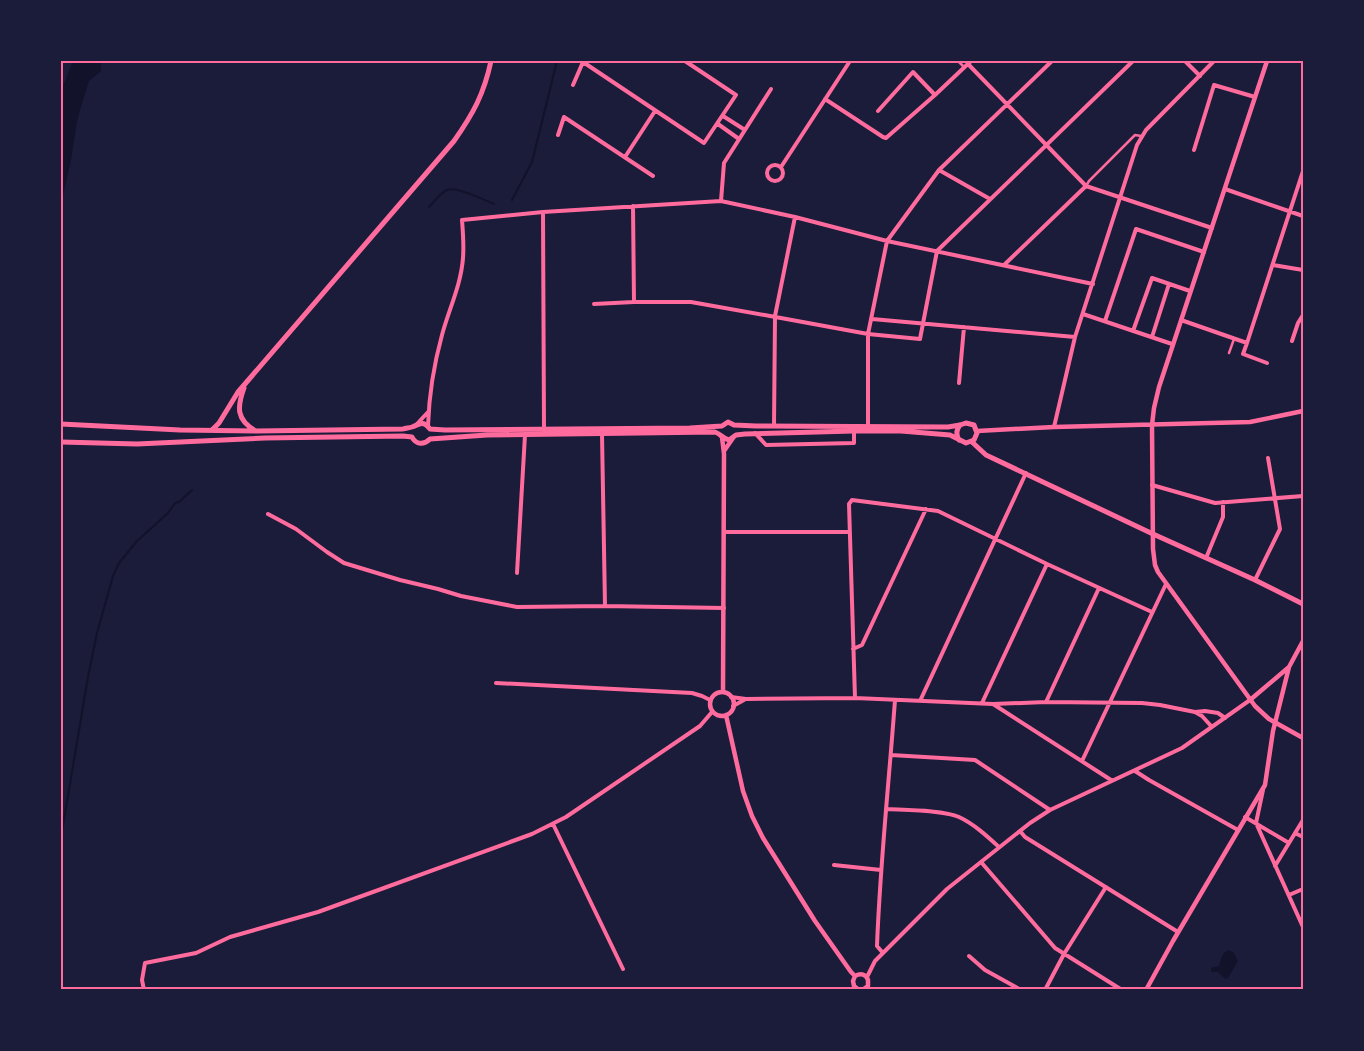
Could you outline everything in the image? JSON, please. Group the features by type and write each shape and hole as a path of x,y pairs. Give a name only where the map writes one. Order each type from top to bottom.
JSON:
{"main road":[{"path":"211,430 219,423 238,392 454,141 472,114 487,79 490,61"},
{"path":"245,385 240,401 240,416 246,425 256,431"},
{"path":"61,424 180,430 265,431 403,429 416,425 423,423 429,427 544,428 690,428 722,426 728,422 734,425 774,426 948,427 966,423 971,424 977,431 976,437 972,442 966,443 950,436 924,432 854,431 755,433 727,440 715,432 487,435 430,439 422,443 416,442 412,437 411,433 416,425"},
{"path":"734,425 737,429 734,437"},
{"path":"960,425 957,434 960,440"},
{"path":"721,435 720,430 722,426"},
{"path":"429,427 431,432 430,439"},
{"path":"61,442 137,444 265,438 412,437"},
{"path":"972,442 986,455 1303,604"}],"street":[{"path":"573,85 583,62 704,143 736,95 685,61"},
{"path":"781,167 850,61"},
{"path":"958,61 964,68"},
{"path":"868,426 868,334 887,241 940,170 1052,61"},
{"path":"594,304 691,302 868,334 920,338 937,251 1133,61"},
{"path":"1185,61 1200,76"},
{"path":"1054,427 1075,337 1137,145 1146,130 1214,61"},
{"path":"1267,61 1172,344 1154,408 1152,425 1154,565 1250,700 1269,718 1303,738"},
{"path":"824,99 886,138 935,96 969,62 1007,105 1086,186 1212,228"},
{"path":"878,111 913,72 935,96"},
{"path":"1194,150 1214,85 1255,97"},
{"path":"721,201 724,163 771,89"},
{"path":"625,157 656,111"},
{"path":"722,116 744,130"},
{"path":"558,135 564,117 653,176"},
{"path":"718,124 739,139"},
{"path":"1004,266 1135,135 1141,136"},
{"path":"774,165 781,167 784,172 782,179 774,182 770,180 767,175 769,168 774,165"},
{"path":"940,170 990,199"},
{"path":"1267,362 1243,354 1303,171"},
{"path":"1225,189 1303,216"},
{"path":"429,427 429,411 442,335 461,275 464,252 462,220 543,212 721,201 795,217 887,241 1092,284"},
{"path":"633,206 634,302"},
{"path":"543,212 544,428"},
{"path":"774,426 775,316 795,217"},
{"path":"1105,322 1136,229 1204,252"},
{"path":"1273,265 1303,270"},
{"path":"1134,331 1152,278 1190,291"},
{"path":"1152,337 1169,284"},
{"path":"1083,314 1172,344"},
{"path":"1292,341 1298,323 1303,316"},
{"path":"872,319 1075,337"},
{"path":"1181,320 1246,343"},
{"path":"959,383 964,327"},
{"path":"1229,353 1234,339"},
{"path":"416,425 429,411"},
{"path":"977,431 1054,427 1220,424 1250,422 1303,411"},
{"path":"1220,417 1220,424"},
{"path":"755,433 766,445 854,443 854,431"},
{"path":"602,434 605,606"},
{"path":"517,573 525,435"},
{"path":"721,435 724,451 723,692"},
{"path":"724,451 734,437"},
{"path":"1255,580 1280,529 1268,458"},
{"path":"920,701 1026,473"},
{"path":"1152,485 1215,503 1303,496"},
{"path":"855,698 849,504 854,500 938,511 1152,612"},
{"path":"1206,558 1223,517 1223,502"},
{"path":"853,649 862,645 926,509"},
{"path":"268,514 296,529 344,563 461,596 517,607 724,608"},
{"path":"724,532 850,532"},
{"path":"982,703 1047,564"},
{"path":"1082,761 1166,584"},
{"path":"1046,702 1099,588"},
{"path":"1303,641 1289,667 1275,722 1256,823 1303,927"},
{"path":"855,976 853,983 861,989 868,982 867,977 875,962 947,889 1020,831 1050,810 1182,748 1250,700 1289,667"},
{"path":"1277,678 1284,678 1286,683"},
{"path":"496,683 692,693 710,700"},
{"path":"723,692 731,697 733,706 731,712 718,716 712,712 710,700 715,694 723,692"},
{"path":"731,697 746,699 855,698 993,704 1109,702 1160,705 1195,712 1205,711 1218,713 1225,718"},
{"path":"733,706 746,699"},
{"path":"883,953 877,946 881,870 895,700"},
{"path":"993,704 1111,780"},
{"path":"144,990 142,980 145,962 196,952 230,937 318,912 532,834 553,824 700,726 712,712"},
{"path":"1195,712 1202,716 1212,727"},
{"path":"726,715 742,791 756,824 815,922 855,976"},
{"path":"891,755 975,760 1050,810"},
{"path":"1135,771 1238,830"},
{"path":"1146,990 1264,785"},
{"path":"886,809 957,816 982,832 999,847"},
{"path":"1245,817 1289,843"},
{"path":"1276,866 1303,820"},
{"path":"553,824 623,969"},
{"path":"1020,831 1025,836 1178,932"},
{"path":"1263,838 1269,832"},
{"path":"1295,833 1303,837"},
{"path":"980,862 1055,948 1122,990"},
{"path":"834,865 881,870"},
{"path":"1045,990 1064,954 1106,887"},
{"path":"1289,895 1303,889"},
{"path":"969,956 985,970 1021,990"},
{"path":"855,976 862,974 867,977"}],"shaded area":[{"path":"73,61 101,61 101,71 89,81 83,100 77,121 61,204 61,91"},
{"path":"1229,950 1234,953 1238,961 1228,978 1225,979 1218,972 1212,972 1211,968 1219,966 1223,954"}],"waterway":[{"path":"512,200 532,162 557,61"},
{"path":"429,207 442,193 451,189 494,204"},
{"path":"61,837 88,677 97,633 113,576 119,563 137,541 168,513 175,503 179,502 192,490"}]}
